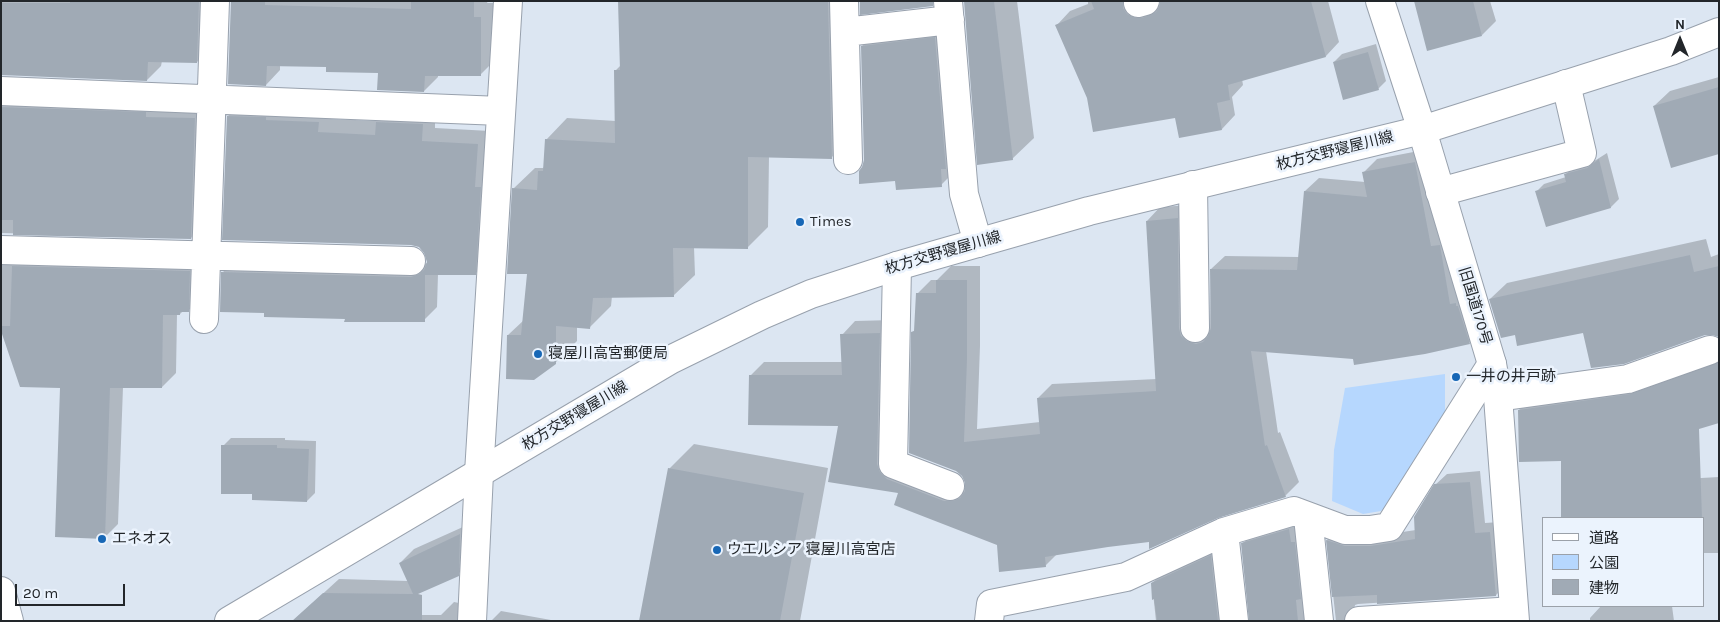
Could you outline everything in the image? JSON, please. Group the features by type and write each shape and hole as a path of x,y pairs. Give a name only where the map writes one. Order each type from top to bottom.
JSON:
{"main road":[{"path":"204,319 210,100 215,1"},
{"path":"472,621 508,1"},
{"path":"844,1 848,160"},
{"name":"旧国道170号","path":"1380,1 1422,130 1492,364 1498,397 1514,616"},
{"path":"845,32 949,11 964,194 978,242"},
{"name":"枚方交野寝屋川線","path":"229,621 670,360 811,294 897,266 1089,211 1422,130 1670,51 1719,32"},
{"path":"1440,192 1582,153 1566,84"},
{"path":"1,92 501,110"},
{"path":"1193,185 1195,328"},
{"path":"1,250 411,261"},
{"path":"897,266 893,464 950,486"},
{"path":"1498,397 1628,379 1710,350"},
{"path":"989,621 991,604 1126,577 1224,532 1294,511 1345,530 1370,530 1390,526 1492,364"},
{"path":"1308,517 1319,621"},
{"path":"1224,532 1234,621"},
{"path":"1,590 9,621"},
{"path":"1359,621 1514,616"}],"green space":[{"path":"1445,374 1445,412 1436,436 1398,498 1381,511 1363,514 1332,501 1334,450 1345,388"}],"building":[{"path":"70,1 199,1 197,63 148,62 147,81 1,75 1,3 70,3"},
{"path":"231,1 265,1 265,5 411,9 411,1 474,1 474,17 481,17 481,76 425,76 424,92 377,90 378,73 326,72 326,67 267,66 266,86 228,84"},
{"path":"618,1 828,1 832,159 748,157 748,249 673,248 674,297 593,298 590,329 556,326 556,364 534,380 506,379 507,335 521,335 527,274 507,274 512,188 537,190 538,171 543,171 545,139 615,143 614,70 620,70"},
{"path":"860,1 933,1 933,6 860,15"},
{"path":"964,1 994,1 1013,160 977,165"},
{"path":"1091,1 1123,1 1123,8 1127,14 1135,18 1142,18 1156,12 1160,1 1311,1 1326,57 1228,85 1230,100 1217,103 1222,130 1179,138 1175,118 1093,132 1087,98 1055,25 1094,9"},
{"path":"1414,1 1473,1 1482,36 1427,51"},
{"path":"935,37 946,169 941,169 942,187 896,190 895,181 859,184 859,171 864,160 861,46"},
{"path":"1368,52 1379,90 1343,100 1333,62"},
{"path":"1719,87 1719,154 1671,168 1653,106"},
{"path":"1,107 146,112 146,117 195,118 191,239 13,235 13,220 1,220"},
{"path":"227,116 266,117 266,120 319,122 318,132 375,135 376,122 423,124 422,141 478,144 475,187 481,187 476,275 425,275 425,322 344,322 345,319 264,317 264,313 220,312 221,272 411,277 424,270 427,262 424,253 419,247 411,245 222,240"},
{"path":"1599,159 1611,208 1546,227 1535,191 1566,182 1564,174 1587,168"},
{"path":"1415,162 1431,246 1440,245 1450,304 1456,303 1456,306 1458,306 1470,344 1425,354 1354,365 1353,359 1251,351 1265,446 1267,445 1286,497 1218,518 1149,549 1149,542 1108,547 1045,557 1046,567 999,572 997,545 894,505 898,493 828,482 838,426 748,425 749,375 842,375 840,334 880,333 877,464 880,472 887,479 944,501 953,501 960,498 965,491 965,483 962,476 956,471 909,453 911,332 914,331 916,293 936,293 936,280 967,280 964,442 1040,434 1037,398 1156,391 1146,221 1178,218 1179,328 1181,336 1187,341 1196,344 1203,342 1211,328 1210,269 1297,270 1304,191 1367,197 1362,172"},
{"path":"1690,255 1694,272 1719,266 1719,337 1705,335 1624,364 1591,368 1583,333 1517,346 1515,335 1501,338 1489,299"},
{"path":"12,266 190,271 189,312 180,312 180,315 163,315 162,388 110,388 105,539 55,537 60,388 20,387 1,331 1,326 10,326"},
{"path":"1719,362 1719,423 1699,429 1702,517 1561,517 1561,461 1519,462 1518,410 1630,394"},
{"path":"221,445 277,445 277,448 309,449 307,502 252,500 252,494 221,494"},
{"path":"668,468 804,493 780,621 639,621"},
{"path":"1470,482 1475,533 1490,532 1496,596 1377,604 1377,595 1332,597 1326,540 1345,546 1370,546 1415,539 1414,517 1434,484"},
{"path":"1289,529 1291,542 1295,542 1301,599 1296,600 1298,621 1249,621 1241,543"},
{"path":"460,534 459,576 418,594 422,595 422,621 292,621 323,593 413,594 399,563"},
{"path":"1211,555 1218,621 1157,621 1154,599 1152,600 1151,583"}],"place":[{"name":"Times","path":"800,222"},
{"name":"寝屋川高宮郵便局","path":"538,354"},
{"name":"一井の井戸跡","path":"1456,377"},
{"name":"エネオス","path":"102,539"},
{"name":"ウエルシア 寝屋川高宮店","path":"717,550"}]}
